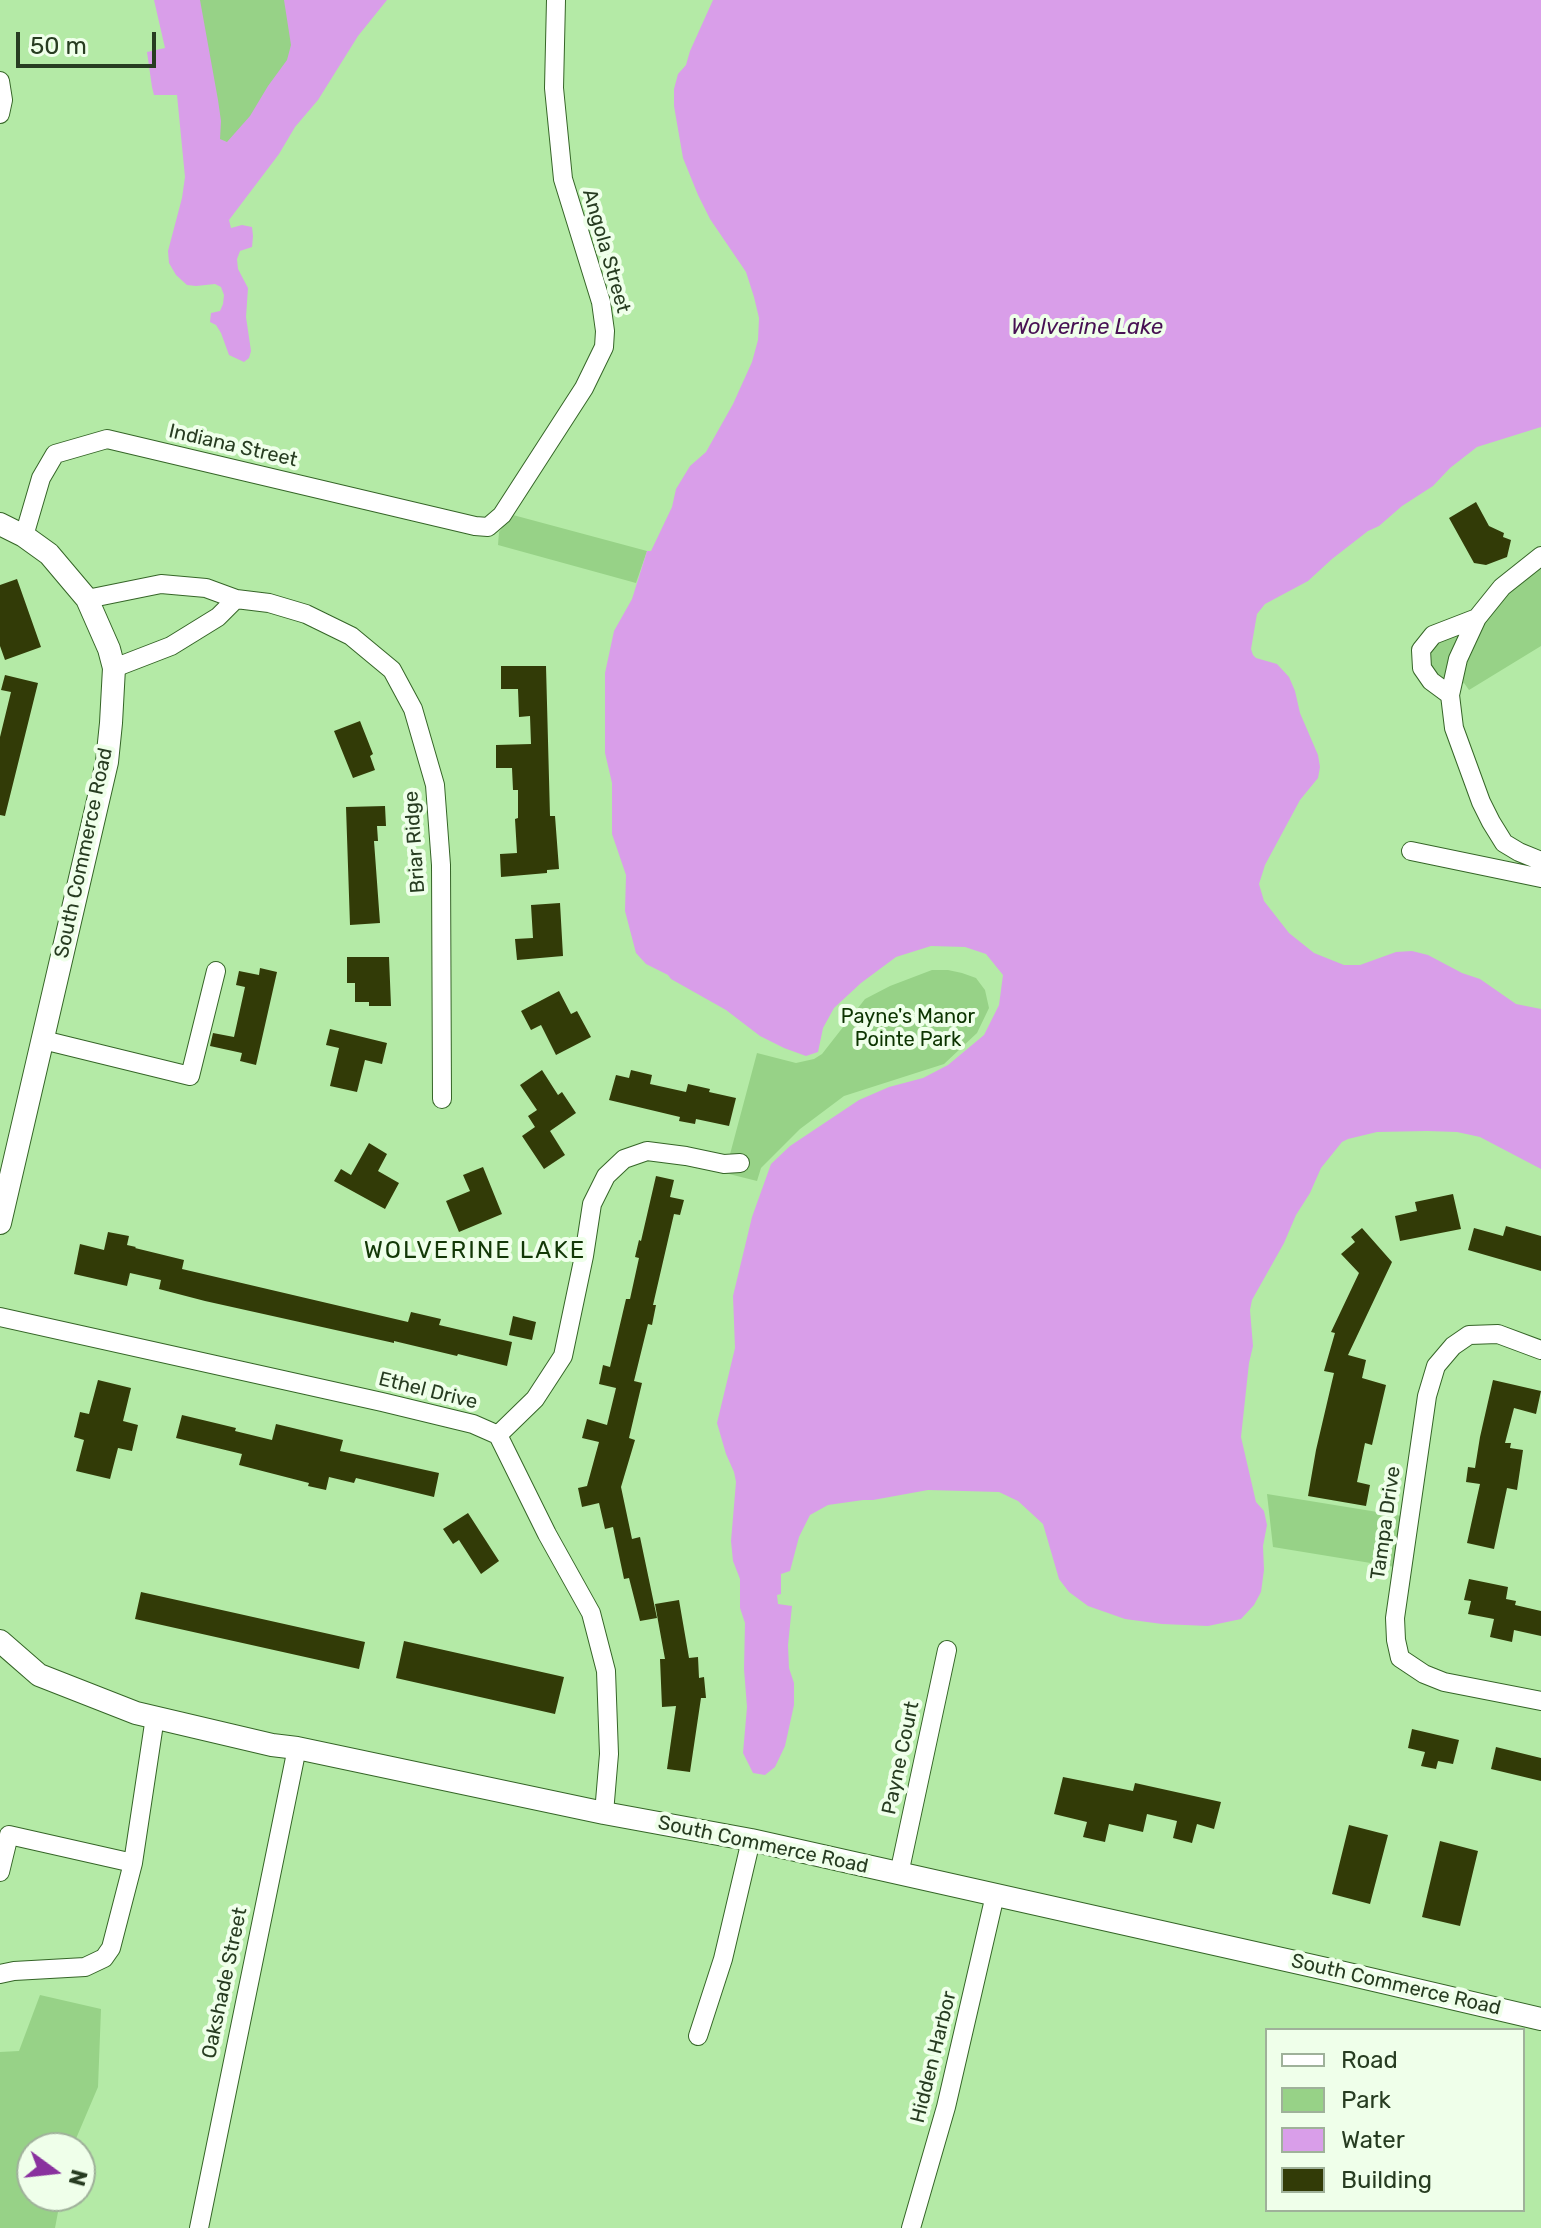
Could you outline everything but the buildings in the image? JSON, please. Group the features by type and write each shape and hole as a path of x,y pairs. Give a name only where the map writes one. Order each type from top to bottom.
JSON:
{"street":[{"name":"Angola Street","path":"488,527 502,515 584,388 604,347 601,302 563,179 554,88 556,0"},
{"path":"0,81 3,100 0,114"},
{"name":"Indiana Street","path":"24,536 41,478 55,454 107,439 488,527"},
{"name":"South Commerce Road","path":"0,524 49,554 87,599 114,668 107,762 0,1223"},
{"path":"1540,870 1504,843 1491,822 1454,728 1450,695 1458,659 1477,618 1502,587 1541,556"},
{"name":"Briar Ridge","path":"87,599 161,584 206,588 236,599 269,603 306,614 351,636 392,670 413,709 435,785 441,865 442,1099"},
{"path":"114,668 171,646 218,617 236,599"},
{"path":"1450,695 1431,681 1422,668 1421,650 1433,635 1477,618"},
{"path":"1411,851 1540,870"},
{"path":"43,1040 190,1076 216,971"},
{"path":"604,1813 609,1754 606,1671 591,1613 547,1534 498,1435 535,1399 563,1356 592,1204 606,1176 624,1159 647,1151 724,1164 740,1163"},
{"name":"Ethel Drive","path":"0,1317 382,1402 473,1424 498,1435"},
{"name":"Tampa Drive","path":"1541,1350 1498,1334 1469,1335 1453,1346 1436,1366 1427,1396 1395,1618 1400,1658 1424,1674 1444,1682 1541,1701"},
{"name":"South Commerce Road","path":"0,1641 39,1675 136,1713 272,1745 751,1840 1541,2019"},
{"name":"Payne Court","path":"899,1874 947,1650"},
{"path":"0,1974 74,1969 94,1964 104,1958 111,1948 133,1863 155,1717"},
{"name":"Oakshade Street","path":"199,2228 297,1748"},
{"path":"0,1872 9,1835 133,1863"},
{"path":"698,2036 723,1959 751,1840"},
{"name":"Hidden Harbor","path":"911,2228 946,2107 995,1895"}],"green space":[{"path":"191,0 347,0 248,148 207,152"},
{"path":"513,515 647,551 636,583 498,545 499,532"},
{"path":"1541,565 1541,646 1469,690 1464,683 1460,685 1438,680 1430,664 1433,644"},
{"name":"Payne's Manor Pointe Park","path":"932,970 948,970 976,978 985,990 989,1008 977,1033 944,1064 844,1096 800,1129 761,1168 757,1181 725,1173 757,1053 796,1063 814,1059 822,1054 865,999"},
{"path":"1267,1494 1402,1516 1395,1567 1273,1547"},
{"path":"40,1995 101,2009 98,2087 79,2132 16,2132 16,2212 58,2212 55,2228 0,2228 0,2052 19,2051"}],"water":[{"path":"154,0 200,0 218,100 220,139 227,142 250,116 287,60 291,45 284,0 387,0 358,36 318,100 229,220 231,228 242,225 252,227 253,236 252,247 240,251 237,259 238,269 248,288 246,317 251,351 244,362 229,355 221,333 210,322 211,313 220,311 223,304 221,287 215,284 187,285 169,263 168,251 185,177 177,95 154,95 152,87 147,52 165,48"},
{"name":"Wolverine Lake","path":"713,0 1541,0 1541,427 1477,447 1433,486 1368,531 1308,581 1265,604 1257,614 1251,649 1256,658 1277,664 1289,677 1320,767 1318,778 1300,800 1265,865 1259,884 1264,901 1289,933 1314,953 1344,965 1360,965 1396,952 1412,951 1480,979 1516,1004 1541,1009 1541,1169 1480,1137 1427,1131 1377,1132 1348,1139 1321,1168 1252,1300 1250,1310 1253,1346 1241,1437 1256,1502 1264,1511 1267,1525 1261,1592 1241,1619 1208,1626 1162,1624 1125,1619 1088,1606 1069,1592 1059,1579 1043,1524 1018,1501 999,1492 928,1490 828,1505 810,1515 799,1537 790,1571 781,1574 781,1594 777,1595 778,1604 792,1606 788,1645 794,1705 785,1746 775,1767 765,1775 753,1773 743,1753 747,1707 745,1623 740,1608 740,1579 733,1561 731,1541 736,1482 717,1423 735,1348 733,1296 752,1217 771,1164 790,1146 859,1100 889,1087 923,1078 948,1065 984,1035 999,1005 1003,975 986,954 965,947 931,946 896,957 834,1008 823,1028 818,1052 806,1056 760,1036 726,1010 646,964 636,953 625,911 626,875 612,834 612,783 605,753 605,673 614,631 632,599 647,551 651,551 672,507 676,489 690,466 706,452 733,404 752,362 758,340 759,318 746,272 710,219 698,195 683,158 674,106 678,74 686,65"}],"district":[{"name":"WOLVERINE LAKE","path":"475,1251"}]}
